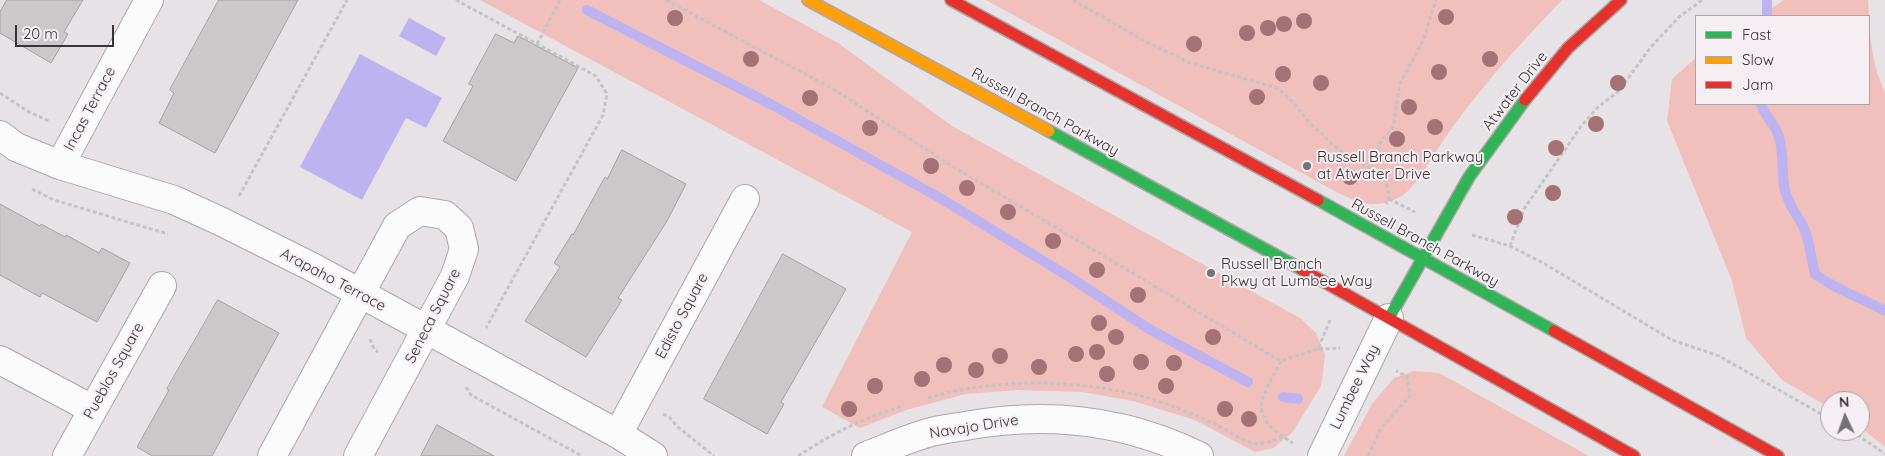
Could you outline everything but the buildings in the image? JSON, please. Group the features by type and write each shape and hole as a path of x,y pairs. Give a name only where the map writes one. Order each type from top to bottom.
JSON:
{"main road":[{"name":"Russell Branch Parkway","path":"808,0 1389,318 1634,456"},
{"name":"Russell Branch Parkway","path":"951,0 1423,258 1778,456"},
{"name":"Atwater Drive","path":"1389,318 1469,177 1510,119 1568,48 1621,0"}],"street":[{"name":"Incas Terrace","path":"60,165 149,0"},
{"name":"Arapaho Terrace","path":"0,135 16,147 60,165 174,200 220,221 305,264 618,434 653,456"},
{"name":"Edisto Square","path":"618,434 745,199"},
{"name":"Seneca Square","path":"272,456 397,226 420,211 445,215 460,228 464,249 455,276 358,456"},
{"name":"Pueblos Square","path":"67,456 162,286"},
{"name":"Lumbee Way","path":"1310,451 1389,318"},
{"path":"0,360 92,409"},
{"name":"Navajo Drive","path":"866,456 931,432 998,420 1049,418 1106,424 1179,446 1199,456"}],"path":[{"path":"237,199 347,0"},
{"path":"456,0 596,76 607,94 603,115 484,331"},
{"path":"537,44 560,0"},
{"path":"666,0 833,89 952,166 1281,361"},
{"path":"1371,169 1380,143 1393,127 1400,82 1423,41 1436,0"},
{"path":"1510,246 1524,210 1582,125 1598,107 1619,91 1650,48 1679,17 1702,0"},
{"path":"30,189 54,200 175,236"},
{"path":"1389,199 1441,225 1510,246 1545,264 1672,340 1719,356 1820,413"},
{"path":"1310,451 1276,433 1266,422 1260,409 1265,390 1281,361 1318,349"},
{"path":"463,382 471,395 582,456"},
{"path":"1866,441 1885,454"}],"shaded area":[{"path":"480,0 759,0 838,43 952,126 1300,318 1316,333 1325,355 1321,386 1292,433 1273,448 1255,452 1195,420 1133,401 1082,392 1017,390 966,394 906,410 860,428 822,407 912,232"},
{"path":"986,0 1562,0 1479,93 1408,191 1396,199 1379,204 1371,204 1347,197 1331,189"},
{"path":"1784,0 1868,0 1869,15 1762,15"},
{"path":"409,18 446,38 436,56 399,36"},
{"path":"1870,38 1878,75 1885,92 1885,447 1870,435 1870,391 1820,391 1820,402 1782,380 1746,338 1731,278 1667,121 1672,79 1695,59 1695,105 1870,105"},
{"path":"360,54 442,98 426,128 406,118 362,200 300,167"},
{"path":"1414,371 1439,373 1589,456 1344,456 1372,404 1394,378"}],"waterway":[{"path":"1767,0 1767,15"},
{"path":"587,10 776,107 940,198 1068,276 1149,329 1248,382"},
{"path":"1761,105 1778,134 1785,191 1805,231 1815,274 1832,285 1885,311"},
{"path":"1283,397 1298,399"}],"traffic: fast":[{"path":"1389,318 1469,177 1525,100"},
{"path":"1049,131 1301,269"},
{"path":"1318,200 1554,331"}],"traffic: slow":[{"path":"808,0 1049,131"}],"traffic: jam":[{"path":"951,0 1318,200"},
{"path":"1525,100 1568,48 1621,0"},
{"path":"1301,269 1634,456"},
{"path":"1554,331 1778,456"}],"place":[{"name":"Russell Branch Parkway at Atwater Drive","path":"1307,166"},
{"name":"Russell Branch Pkwy at Lumbee Way","path":"1211,273"}]}
